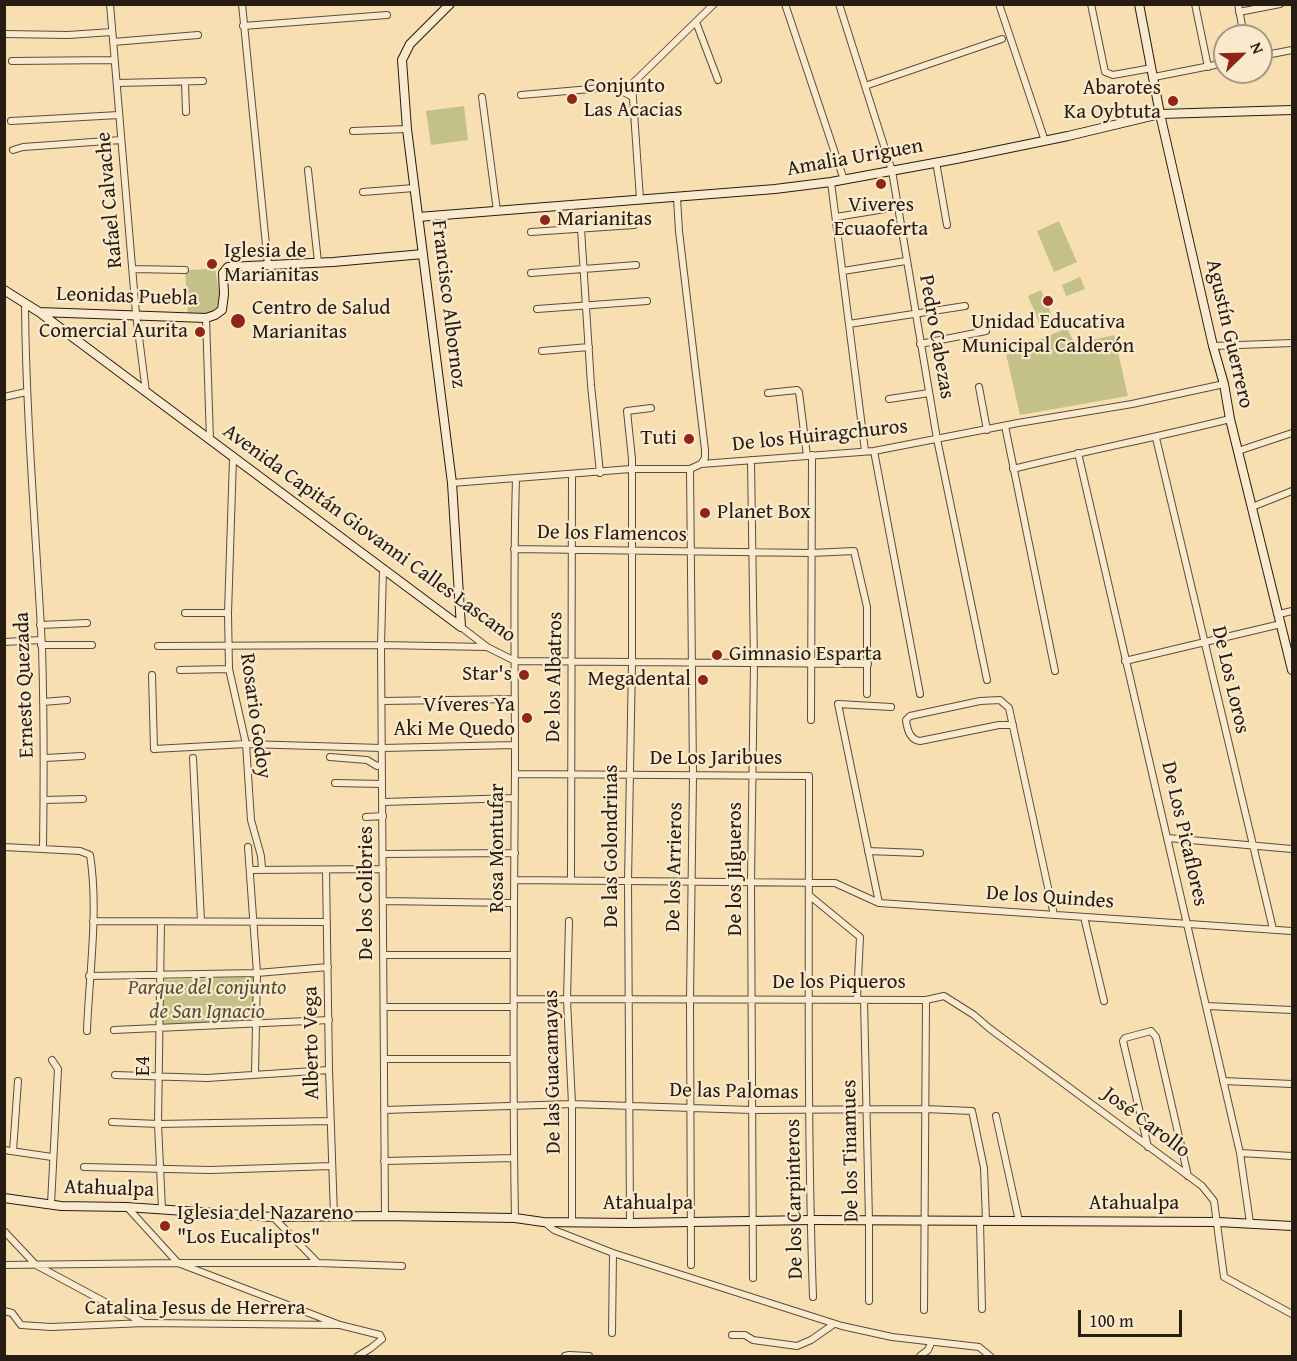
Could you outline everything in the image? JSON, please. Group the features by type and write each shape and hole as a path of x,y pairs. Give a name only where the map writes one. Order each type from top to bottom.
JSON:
{"street":[{"name":"Rafael Calvache","path":"110,4 136,314 146,393"},
{"path":"242,4 268,265"},
{"name":"Francisco Albornoz","path":"450,4 410,44 402,60 406,129 452,483 461,627"},
{"path":"640,199 631,96 632,84 714,4"},
{"path":"785,4 844,180"},
{"name":"Pedro Cabezas","path":"839,4 892,171 937,439 987,680"},
{"path":"999,4 1045,141"},
{"path":"1091,4 1105,72 1113,75 1213,66"},
{"name":"Agustín Guerrero","path":"1139,4 1160,114 1213,346 1293,670"},
{"path":"1195,4 1208,67"},
{"path":"1241,24 1238,8 1280,4"},
{"path":"243,26 387,15"},
{"path":"696,22 718,80"},
{"path":"4,34 68,35 112,32"},
{"path":"113,42 198,35"},
{"path":"865,86 1002,39"},
{"path":"1273,54 1293,50"},
{"path":"12,61 114,60"},
{"path":"117,83 203,81"},
{"path":"185,82 186,112"},
{"path":"521,95 614,87 631,96"},
{"path":"482,97 496,211"},
{"name":"Amalia Uriguen","path":"418,217 677,198 831,182 1045,141 1160,114 1293,110"},
{"path":"11,121 119,115"},
{"path":"353,131 406,129"},
{"path":"12,150 23,147 121,140"},
{"path":"936,162 947,225"},
{"path":"308,170 318,262"},
{"path":"831,182 865,451"},
{"path":"363,192 414,188"},
{"path":"677,198 704,437 705,458 701,464"},
{"path":"836,217 897,207"},
{"path":"531,232 634,225"},
{"path":"581,229 600,472"},
{"name":"Leonidas Puebla","path":"39,312 206,318 222,310 223,273 226,268 423,254"},
{"path":"843,271 906,261"},
{"path":"531,273 636,265"},
{"path":"133,269 185,270"},
{"name":"Avenida Capitán Giovanni Calles Lascano","path":"4,290 39,312 488,647 515,661 868,664"},
{"path":"537,309 647,301"},
{"name":"Ernesto Quezada","path":"25,304 26,392 41,643 45,758 44,848"},
{"path":"849,324 965,306"},
{"path":"60,328 58,320 63,313"},
{"path":"206,318 210,441"},
{"path":"920,344 986,331"},
{"path":"1213,346 1293,343"},
{"path":"542,351 589,346"},
{"name":"De los Huiragchuros","path":"452,483 631,469 690,469 701,464 874,451 1132,404 1224,384"},
{"path":"979,387 987,430"},
{"path":"768,393 798,391 809,456 811,720"},
{"path":"4,398 26,392"},
{"path":"889,399 929,393"},
{"name":"De las Golondrinas","path":"630,1223 628,881 632,662 632,459 627,411 651,408"},
{"path":"1013,469 1078,453 1156,438 1230,419"},
{"path":"1005,426 1055,671"},
{"path":"1238,451 1293,433"},
{"name":"De Los Loros","path":"1156,438 1273,929"},
{"path":"874,451 920,694"},
{"name":"De Los Picaflores","path":"1078,453 1240,1153 1250,1223"},
{"name":"Rosario Godoy","path":"233,458 228,613 229,669 246,744 251,820 261,856 262,870"},
{"name":"De los Jilgueros","path":"751,460 754,664 751,882 753,1278"},
{"name":"De los Arrieros","path":"690,469 693,776 690,1000 691,1265"},
{"name":"De los Albatros","path":"571,880 572,474"},
{"name":"Rosa Montufar","path":"515,1218 513,1059 516,479"},
{"path":"1252,507 1293,491"},
{"name":"De los Flamencos","path":"514,549 811,553 854,551 867,607 867,694"},
{"name":"De los Colibries","path":"382,570 385,1216"},
{"path":"1279,614 1293,611"},
{"path":"185,613 228,613"},
{"path":"40,626 87,623"},
{"path":"1125,661 1281,624"},
{"path":"4,642 92,645"},
{"path":"158,646 488,647"},
{"path":"180,670 229,669"},
{"path":"152,675 154,749 246,744 382,748 515,745"},
{"path":"382,701 515,699"},
{"path":"43,702 67,700"},
{"path":"1013,725 999,725 920,741 915,740 911,735 906,722 910,716 980,701 1000,700 1009,708 1013,725 1054,915"},
{"path":"879,903 838,704 891,707"},
{"path":"45,758 82,756"},
{"path":"330,757 367,760 377,766 382,765"},
{"path":"193,758 201,921"},
{"name":"De Los Jaribues","path":"515,774 809,776"},
{"name":"De los Carpinteros","path":"809,776 813,1297"},
{"path":"335,783 382,784"},
{"path":"383,802 515,798"},
{"path":"44,801 83,800"},
{"path":"366,817 383,816"},
{"path":"1168,838 1293,849"},
{"path":"4,847 80,851 90,855 93,872 93,921 87,1031"},
{"path":"248,847 257,973 255,1074"},
{"path":"868,851 920,853"},
{"path":"383,854 514,853"},
{"path":"250,870 383,868"},
{"name":"Alberto Vega","path":"326,870 334,1216"},
{"name":"De los Quindes","path":"514,880 835,883 879,903 1293,931"},
{"name":"De los Tinamues","path":"810,896 860,937 860,1000 869,1221 868,1301"},
{"path":"383,902 514,903"},
{"path":"1084,917 1104,1001"},
{"path":"93,921 327,922"},
{"name":"De las Guacamayas","path":"569,921 567,1000 572,1104 572,1222"},
{"name":"E4","path":"162,922 159,974 158,1124 162,1209"},
{"path":"383,956 514,955"},
{"path":"89,976 257,973 328,967"},
{"name":"José Carollo","path":"926,1000 944,996 960,1005 1207,1191 1214,1201 1224,1276 1293,1314"},
{"name":"De los Piqueros","path":"514,999 926,1000 924,1310"},
{"path":"1207,1006 1293,1010"},
{"path":"384,1007 514,1007"},
{"path":"114,1030 329,1020"},
{"path":"1148,1147 1123,1041 1125,1038 1150,1031 1156,1037 1188,1176"},
{"path":"384,1059 513,1059"},
{"path":"51,1204 58,1069 52,1060"},
{"path":"115,1076 207,1078 329,1070"},
{"path":"14,1151 18,1081"},
{"path":"1223,1081 1293,1084"},
{"name":"De las Palomas","path":"384,1110 572,1104 690,1109 972,1111 984,1168 982,1310"},
{"path":"996,1116 1019,1221"},
{"path":"112,1122 158,1124 330,1120"},
{"path":"4,1150 52,1157"},
{"path":"1240,1153 1293,1156"},
{"path":"384,1161 514,1158"},
{"path":"84,1167 210,1170 332,1166"},
{"name":"Atahualpa","path":"4,1198 51,1204 273,1217 515,1218 543,1222 630,1223 811,1220 1218,1222 1293,1226"},
{"path":"126,1207 178,1263 340,1325 378,1333 381,1336 379,1342 358,1356"},
{"path":"273,1217 318,1263"},
{"path":"543,1222 554,1230 613,1253 834,1324 870,1334 979,1347 990,1356"},
{"path":"4,1232 36,1265 145,1323"},
{"path":"612,1333 613,1253"},
{"path":"4,1264 318,1263 402,1266"},
{"name":"Catalina Jesus de Herrera","path":"4,1311 12,1313 21,1324 51,1328 145,1323 340,1325"},
{"path":"732,1335 745,1335 753,1340 797,1346 811,1340 834,1324"},
{"path":"920,1356 928,1350 931,1343"},
{"path":"564,1356 589,1356"}],"green space":[{"path":"464,106 468,140 431,145 426,111"},
{"path":"1059,221 1077,262 1054,272 1037,231"},
{"path":"215,269 219,292 217,309 214,314 188,316 185,270"},
{"path":"1080,277 1085,289 1066,296 1062,285"},
{"path":"1041,290 1052,316 1039,322 1028,296"},
{"path":"1067,328 1075,344 1114,335 1128,396 1020,415 1006,354"},
{"name":"Parque del conjunto de San Ignacio","path":"254,977 254,1021 162,1027 161,980"}],"place":[{"name":"Conjunto Las Acacias","path":"572,99"},
{"name":"Abarotes Ka Oybtuta","path":"1173,101"},
{"name":"Viveres Ecuaoferta","path":"881,184"},
{"name":"Marianitas","path":"545,220"},
{"name":"Iglesia de Marianitas","path":"212,264"},
{"name":"Unidad Educativa Municipal Calderón","path":"1048,301"},
{"name":"Centro de Salud Marianitas","path":"238,321"},
{"name":"Comercial Aurita","path":"200,332"},
{"name":"Tuti","path":"689,439"},
{"name":"Planet Box","path":"705,513"},
{"name":"Gimnasio Esparta","path":"717,655"},
{"name":"Star's","path":"524,675"},
{"name":"Megadental","path":"703,680"},
{"name":"Víveres Ya Aki Me Quedo","path":"527,718"},
{"name":"Iglesia del Nazareno \"Los Eucaliptos\"","path":"165,1226"}]}
